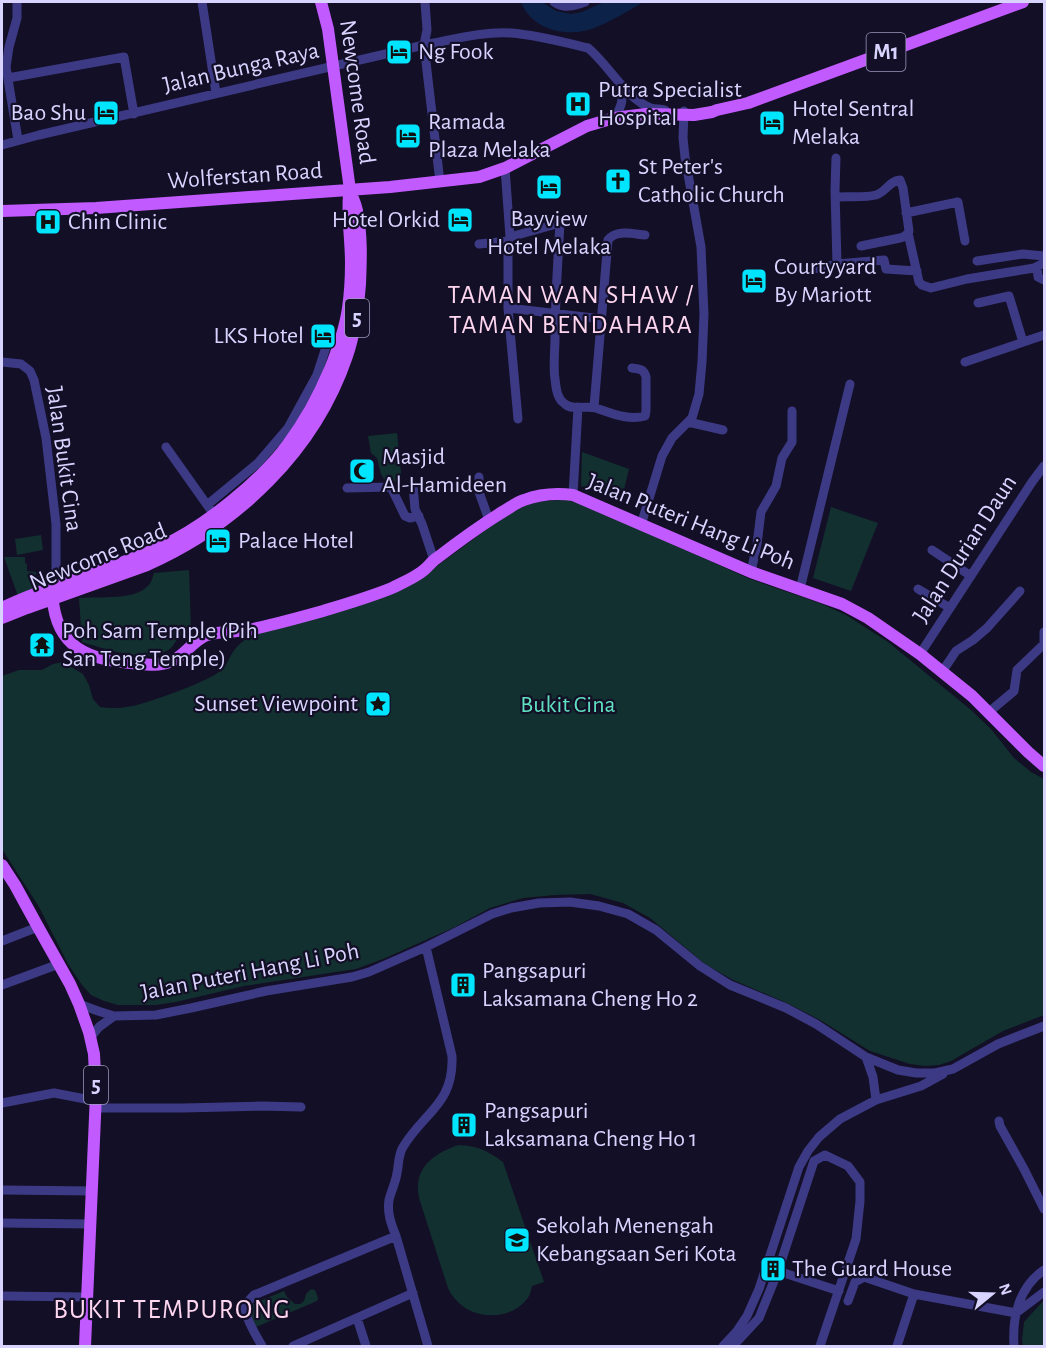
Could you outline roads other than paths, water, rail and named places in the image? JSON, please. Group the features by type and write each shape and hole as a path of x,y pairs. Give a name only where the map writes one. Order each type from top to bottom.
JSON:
{"main road":[{"name":"Newcome Road","path":"2,618 37,604 52,594 111,567 163,546 213,514 240,508 296,451 321,415 340,377 348,354 358,310 362,258 357,210 350,190 328,29 321,2"},
{"name":"M1","path":"687,114 712,112 748,103 1023,2"},
{"name":"Wolferstan Road","path":"2,211 85,209 390,187 479,177 505,168 587,126 614,118 646,114 687,114"},
{"name":"Jalan Puteri Hang Li Poh","path":"52,594 56,620 74,647 114,661 155,665 173,660 208,635 246,630 296,619 392,587 423,571 434,560 489,520 521,500 537,496 573,495 752,572 855,609 942,672 989,712 1044,766"},
{"name":"Newcome Road","path":"2,608 31,595 52,594"},
{"path":"37,604 56,620"},
{"name":"5","path":"2,865 70,984 91,1037 95,1067 95,1104 85,1347"}],"street":[{"path":"17,2 17,18 6,67 18,140"},
{"path":"202,2 216,93"},
{"path":"425,2 428,30 432,38 441,42"},
{"path":"554,2 573,7 585,2"},
{"path":"428,30 424,45 440,182"},
{"name":"Jalan Bunga Raya","path":"5,144 332,66 482,34 524,34 588,48 637,99 650,107 687,114"},
{"path":"8,78 124,57 134,114"},
{"path":"614,118 622,105 621,84"},
{"path":"640,525 662,456 672,438 688,422 695,411 699,394 704,314 701,247 683,138 687,114"},
{"path":"836,158 837,264"},
{"path":"505,168 509,239 508,308 518,418"},
{"path":"836,197 875,196 900,180 908,233 921,285 930,288 1041,265 1038,278 1044,280"},
{"path":"906,213 958,202 965,241"},
{"path":"479,244 509,239 560,223 555,313 555,379 558,396 566,405 594,407 607,413 629,417 645,416 645,372 642,369 632,368"},
{"path":"594,407 608,240 612,235 618,233 645,235"},
{"path":"861,246 900,238 908,233"},
{"path":"977,261 1023,255 1044,256"},
{"path":"808,270 837,264 884,260 886,269 917,271"},
{"path":"978,303 1009,296 1023,342"},
{"path":"508,308 602,319"},
{"path":"965,362 1044,335"},
{"path":"166,447 213,514 288,428 317,375 328,341"},
{"name":"Jalan Bukit Cina","path":"2,362 21,364 30,371 34,380 46,438 56,524 56,573 52,594"},
{"path":"800,589 850,384"},
{"path":"573,495 578,407"},
{"path":"752,572 761,512 776,486 782,458 792,442 792,411"},
{"path":"688,422 723,430"},
{"name":"Jalan Durian Daun","path":"920,654 1032,482 1044,468"},
{"path":"479,477 479,492 489,520"},
{"path":"413,485 414,502 434,560"},
{"path":"347,488 391,487 405,516 410,518 418,516"},
{"path":"932,550 971,576"},
{"path":"918,589 950,608"},
{"path":"942,672 956,651 987,628 1020,591"},
{"path":"989,712 1014,691 1017,670 1044,644 1044,632"},
{"name":"Jalan Puteri Hang Li Poh","path":"79,1004 114,1016 156,1015 266,991 352,977 369,972 492,914 539,903 559,902 599,906 643,921 699,966 730,985 786,1008 816,1024 866,1057 898,1070 935,1073 953,1069 998,1044 1044,1026"},
{"path":"2,941 38,927"},
{"path":"426,946 452,1056 452,1071 449,1084 433,1112 402,1148 389,1199 390,1220 428,1347"},
{"path":"2,985 59,964"},
{"name":"Jalan Puteri Hang Li Poh","path":"91,1037 99,1027 114,1016"},
{"path":"1032,1031 1044,1035"},
{"path":"866,1057 873,1077 876,1100"},
{"path":"723,1347 747,1316 765,1274 799,1167 819,1137 840,1119 876,1100 921,1086 953,1069"},
{"path":"2,1103 54,1093 95,1104 183,1108 301,1107"},
{"path":"999,1121 1044,1209"},
{"path":"734,1347 759,1318 778,1271 814,1161 825,1155 848,1166 860,1182 861,1190 856,1239 820,1347"},
{"path":"2,1190 92,1191"},
{"path":"2,1223 91,1224"},
{"path":"262,1347 245,1308 254,1295 396,1236"},
{"path":"769,1261 778,1271 839,1291"},
{"path":"1014,1347 1014,1327 1019,1300 1032,1279 1044,1270"},
{"path":"765,1274 778,1271"},
{"path":"848,1301 855,1281 864,1277 914,1294 1016,1313 1044,1292"},
{"path":"293,1347 413,1293"},
{"path":"897,1347 914,1294"},
{"path":"2,1296 88,1297"},
{"path":"357,1318 366,1347"}],"water":[{"path":"521,2 542,2 556,11 571,14 582,12 604,2 643,2 598,26 584,31 565,32 547,28 539,23 526,11"}],"place":[{"name":"Ng Fook","path":"399,52"},
{"name":"Putra Specialist Hospital","path":"578,104"},
{"name":"Bao Shu","path":"106,113"},
{"name":"Hotel Sentral Melaka","path":"772,123"},
{"name":"Ramada Plaza Melaka","path":"408,136"},
{"name":"St Peter's Catholic Church","path":"618,181"},
{"name":"Bayview Hotel Melaka","path":"549,187"},
{"name":"Hotel Orkid","path":"460,220"},
{"name":"Chin Clinic","path":"48,222"},
{"name":"Courtyyard By Mariott","path":"754,281"},
{"name":"LKS Hotel","path":"323,336"},
{"name":"Masjid Al-Hamideen","path":"362,471"},
{"name":"Palace Hotel","path":"218,541"},
{"name":"Poh Sam Temple (Pih San Teng Temple)","path":"42,645"},
{"name":"Sunset Viewpoint","path":"378,704"},
{"name":"Pangsapuri Laksamana Cheng Ho 2","path":"463,985"},
{"name":"Pangsapuri Laksamana Cheng Ho 1","path":"464,1125"},
{"name":"Sekolah Menengah Kebangsaan Seri Kota","path":"517,1240"},
{"name":"The Guard House","path":"773,1269"}],"district":[{"name":"TAMAN WAN SHAW / TAMAN BENDAHARA","path":"571,310"},
{"name":"BUKIT TEMPURONG","path":"172,1309"}],"park label":[{"name":"Bukit Cina","path":"568,705"}]}
